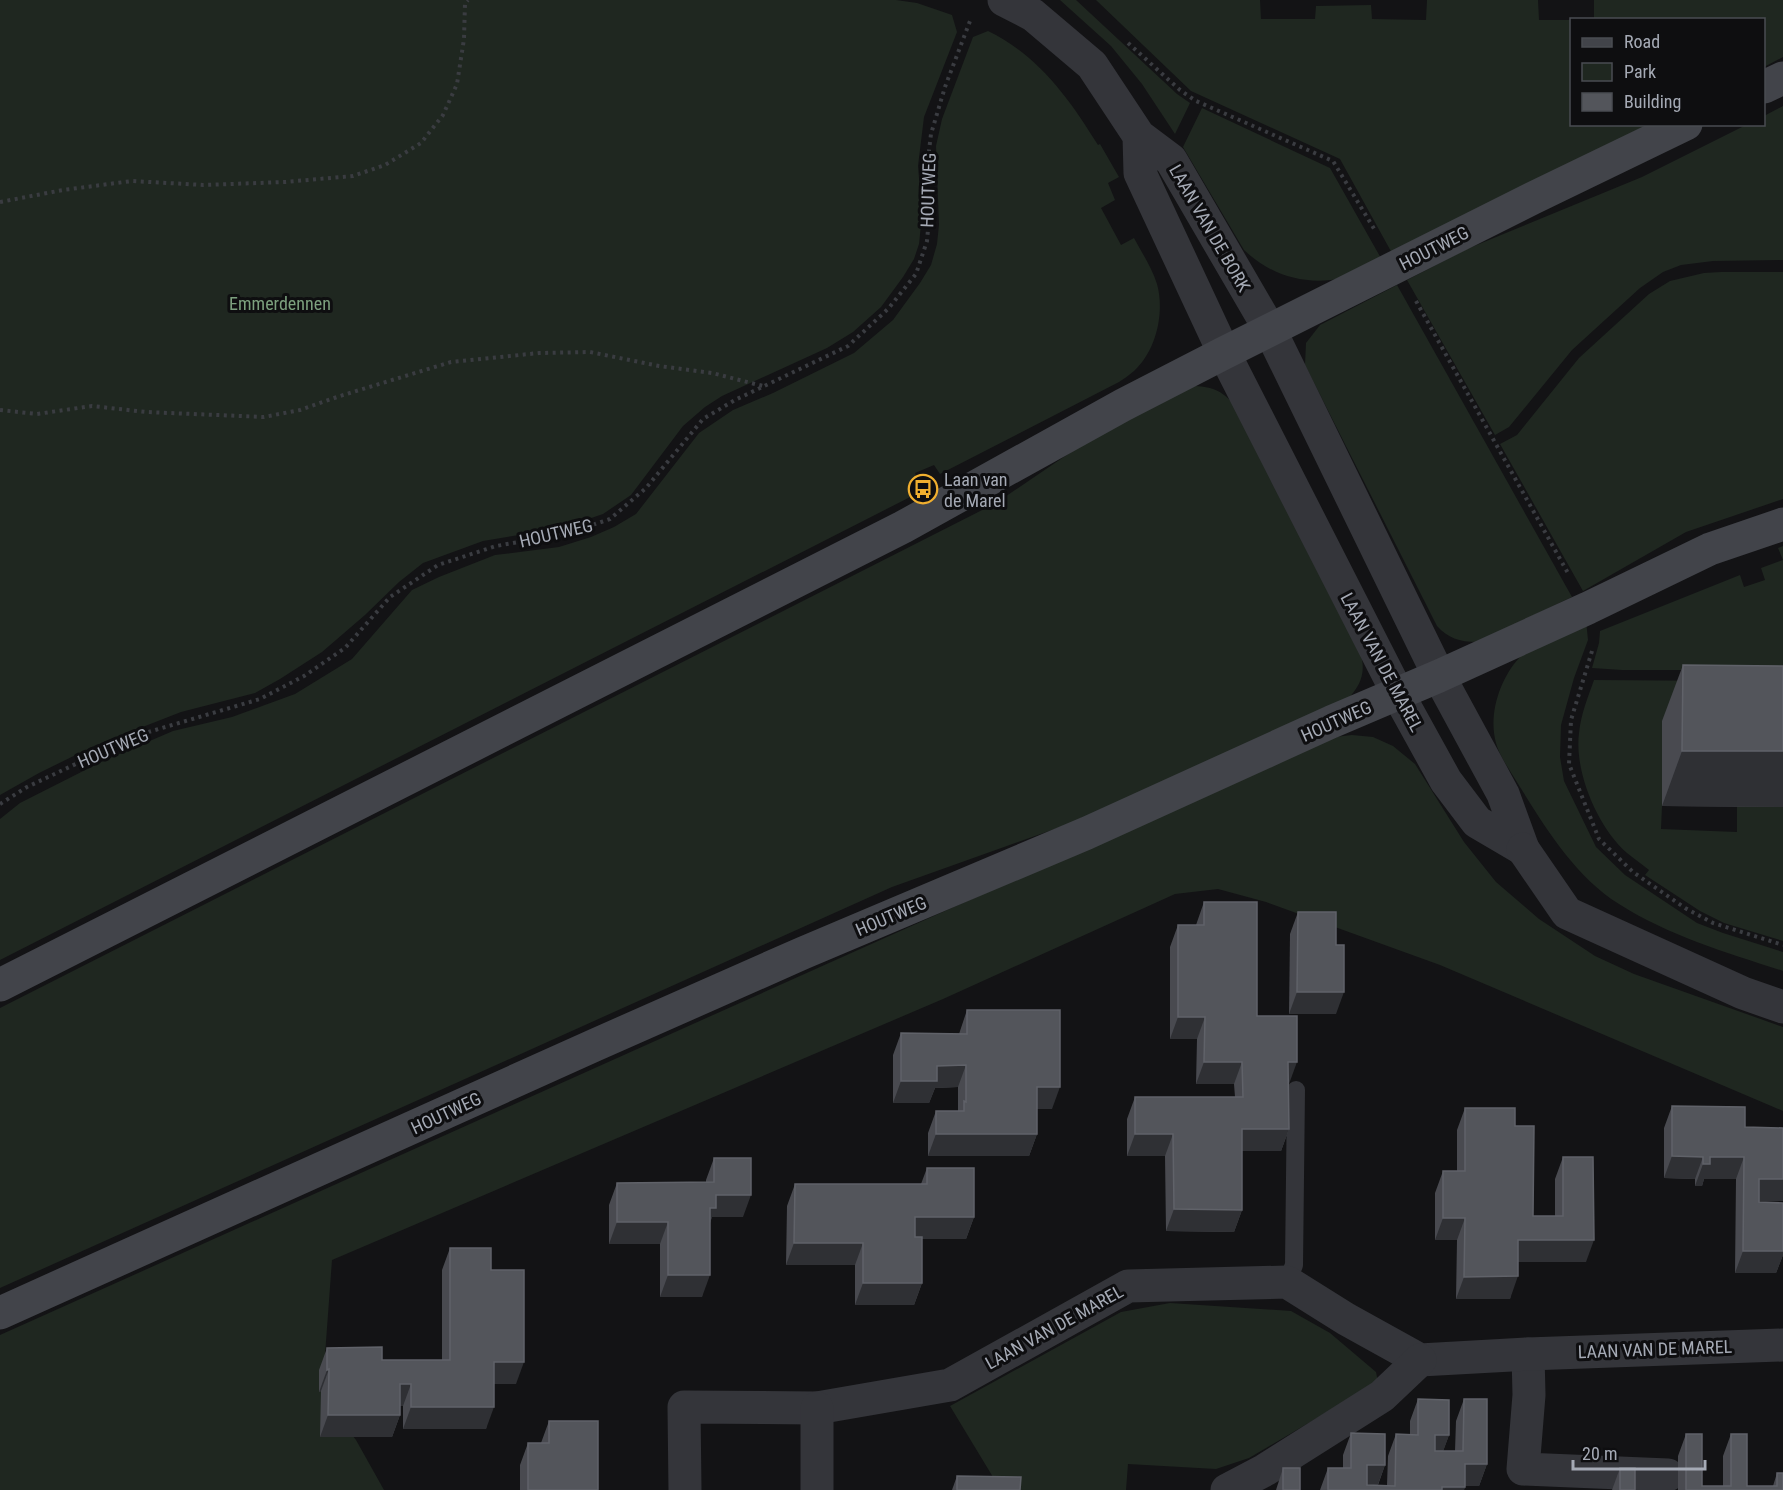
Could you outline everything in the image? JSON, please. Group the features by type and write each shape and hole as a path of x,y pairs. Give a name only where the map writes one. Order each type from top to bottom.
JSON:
{"street":[{"name":"LAAN VAN DE BORK","path":"1004,0 1033,15 1092,65 1139,136 1171,160 1270,330"},
{"path":"1765,87 1783,78"},
{"name":"HOUTWEG","path":"0,986 903,527 1123,405 1224,353 1682,126"},
{"name":"LAAN VAN DE BORK","path":"1139,136 1140,173 1224,353"},
{"name":"LAAN VAN DE MAREL","path":"1270,330 1439,676 1503,794 1523,849 1567,913 1743,993 1783,1007"},
{"name":"LAAN VAN DE MAREL","path":"1224,353 1398,694 1446,781 1477,822 1523,849"},
{"name":"HOUTWEG","path":"0,1313 595,1045 803,953 1087,833 1331,722 1439,676 1710,549 1783,524"},
{"path":"1227,1490 1265,1470 1382,1396 1420,1360 1346,1319 1287,1282"},
{"name":"LAAN VAN DE MAREL","path":"685,1490 684,1407 818,1408 950,1385 1128,1286 1287,1282"},
{"name":"LAAN VAN DE MAREL","path":"1420,1360 1783,1345"},
{"path":"1528,1354 1529,1395 1523,1469 1668,1475"},
{"path":"816,1490 818,1408"}],"lane":[{"path":"1287,1282 1294,1264 1296,1090"}],"path":[{"path":"0,202 63,190 132,181 203,185 285,182 353,176 386,165 421,143 443,115 457,84 464,39 465,3 468,0"},
{"name":"HOUTWEG","path":"0,804 27,788 135,736 260,699 304,676 345,648 390,597 438,565 496,546 565,534 610,519 646,488 703,419 764,386 848,346 888,309 916,274 927,241 930,206 928,159 931,134 945,87 971,19"},
{"path":"1122,37 1180,90 1196,101 1333,161 1396,266 1588,608 1594,624 1594,644 1571,720 1569,764 1599,839 1633,872 1685,908 1713,923 1783,945"},
{"path":"0,410 38,414 92,406 156,413 264,417 300,410 451,362 538,353 590,352 659,366 712,373 764,386"}],"green space":[{"name":"Emmerdennen","path":"0,0 896,0 917,3 952,15 957,32 924,117 918,166 922,215 919,244 914,259 881,307 853,332 827,348 722,396 705,407 683,426 631,495 603,514 556,530 483,541 423,563 322,652 255,693 181,712 94,746 0,795"},
{"path":"1060,0 1076,0 1177,94 1190,103 1175,134 1142,84 1111,46"},
{"path":"1096,0 1260,0 1261,19 1315,19 1316,6 1371,5 1372,19 1426,20 1427,0 1538,0 1539,20 1570,20 1570,126 1646,126 1393,255 1340,159 1191,91"},
{"path":"1594,0 1783,0 1783,57 1765,66 1765,18 1594,18"},
{"path":"988,31 1022,52 1051,79 1076,111 1098,145 1100,144 1119,177 1108,183 1115,200 1101,208 1121,245 1134,238 1157,284 1160,307 1153,342 1142,363 1134,371 1119,382 940,474 934,465 915,473 922,491 0,960 0,819 20,803 103,761 173,731 232,717 295,694 352,659 412,590 439,577 495,555 559,547 614,527 636,514 699,433 733,410 854,353 893,320 931,265 939,225 936,146 942,119 973,37"},
{"path":"1783,106 1783,260 1713,261 1681,265 1663,272 1640,288 1572,350 1509,427 1495,435 1407,280 1467,249 1642,177 1744,126 1765,126 1765,115"},
{"path":"1202,108 1330,168 1382,260 1348,277 1316,281 1290,277 1254,259 1244,250 1183,147"},
{"path":"1783,272 1783,499 1686,532 1583,591 1500,444 1517,435 1579,358 1649,294 1670,281 1704,273"},
{"path":"1397,285 1572,597 1477,642 1454,638 1445,634 1437,626 1305,365 1306,343 1320,325"},
{"path":"1195,386 1217,390 1234,404 1361,655 1363,668 1361,679 1347,700 1080,820 892,887 0,1288 0,1008 996,503 1099,433 1182,390"},
{"path":"1783,546 1783,560 1778,548"},
{"path":"1783,560 1783,670 1592,668 1600,631 1740,575 1744,587 1765,580 1761,568"},
{"path":"1586,620 1588,640 1574,678 1561,725 1560,757 1564,781 1596,847 1625,875 1697,923 1783,952 1783,971 1678,935 1638,915 1603,893 1563,851 1503,760 1496,743 1494,720 1497,697 1506,676 1523,655"},
{"path":"1594,680 1729,681 1662,806 1661,829 1737,832 1737,806 1783,807 1783,941 1724,923 1700,911 1645,875 1649,870 1616,842 1590,798 1580,765 1578,748 1581,719"},
{"path":"1352,735 1373,737 1393,746 1415,764 1464,842 1496,882 1539,919 1595,956 1634,974 1783,1027 1783,1111 1440,965 1266,902 1218,889 1175,894 943,999 332,1260 322,1396 356,1440 384,1490 0,1490 0,1335 1152,818 1335,737"},
{"path":"1170,1303 1291,1311 1330,1333 1376,1372 1378,1382 1249,1458 1216,1469 1128,1464 1126,1490 1012,1490 999,1487 950,1406 1121,1312"}],"building":[{"path":"1683,665 1783,666 1783,751 1682,751"},
{"path":"1204,902 1257,902 1257,1016 1297,1016 1297,1062 1288,1062 1289,1129 1242,1129 1242,1210 1174,1209 1173,1134 1135,1134 1135,1097 1243,1097 1242,1062 1204,1062 1205,1017 1178,1017 1178,925 1204,925"},
{"path":"1298,912 1336,912 1336,945 1344,945 1344,992 1297,992"},
{"path":"967,1010 1060,1010 1060,1087 1037,1087 1037,1134 936,1134 936,1111 964,1111 966,1065 937,1066 937,1081 901,1081 901,1033 967,1034"},
{"path":"1672,1106 1745,1107 1745,1127 1783,1128 1783,1179 1759,1179 1759,1202 1783,1203 1783,1251 1743,1251 1744,1157 1710,1157 1710,1164 1703,1164 1703,1157 1672,1156"},
{"path":"1465,1108 1515,1108 1515,1126 1534,1126 1533,1216 1563,1216 1563,1157 1593,1157 1594,1240 1518,1240 1518,1276 1464,1277 1465,1218 1443,1218 1443,1171 1465,1171"},
{"path":"714,1158 751,1158 751,1195 716,1195 716,1208 710,1208 710,1275 668,1275 668,1222 617,1222 617,1183 714,1182"},
{"path":"927,1168 974,1168 974,1217 915,1217 915,1237 922,1237 922,1283 863,1283 863,1243 794,1243 795,1184 927,1184"},
{"path":"450,1248 491,1248 491,1270 524,1270 524,1362 494,1362 494,1407 411,1407 411,1384 400,1384 400,1415 328,1415 327,1348 382,1347 382,1360 450,1360"},
{"path":"1418,1399 1449,1400 1449,1435 1435,1435 1435,1451 1463,1451 1464,1399 1487,1399 1487,1464 1465,1464 1465,1487 1442,1487 1442,1490 1328,1490 1328,1468 1351,1468 1351,1433 1385,1434 1385,1465 1367,1465 1367,1485 1395,1486 1396,1434 1418,1435"},
{"path":"549,1421 598,1421 598,1490 528,1490 528,1443 549,1443"},
{"path":"1686,1434 1702,1434 1702,1486 1731,1486 1731,1434 1747,1434 1747,1486 1777,1486 1777,1473 1783,1473 1783,1490 1686,1490"},
{"path":"1283,1468 1300,1468 1300,1490 1283,1490"},
{"path":"1620,1468 1635,1468 1635,1490 1620,1490"},
{"path":"957,1476 1021,1477 1020,1490 957,1490"}],"place":[{"name":"Laan van de Marel","path":"923,489"}]}
